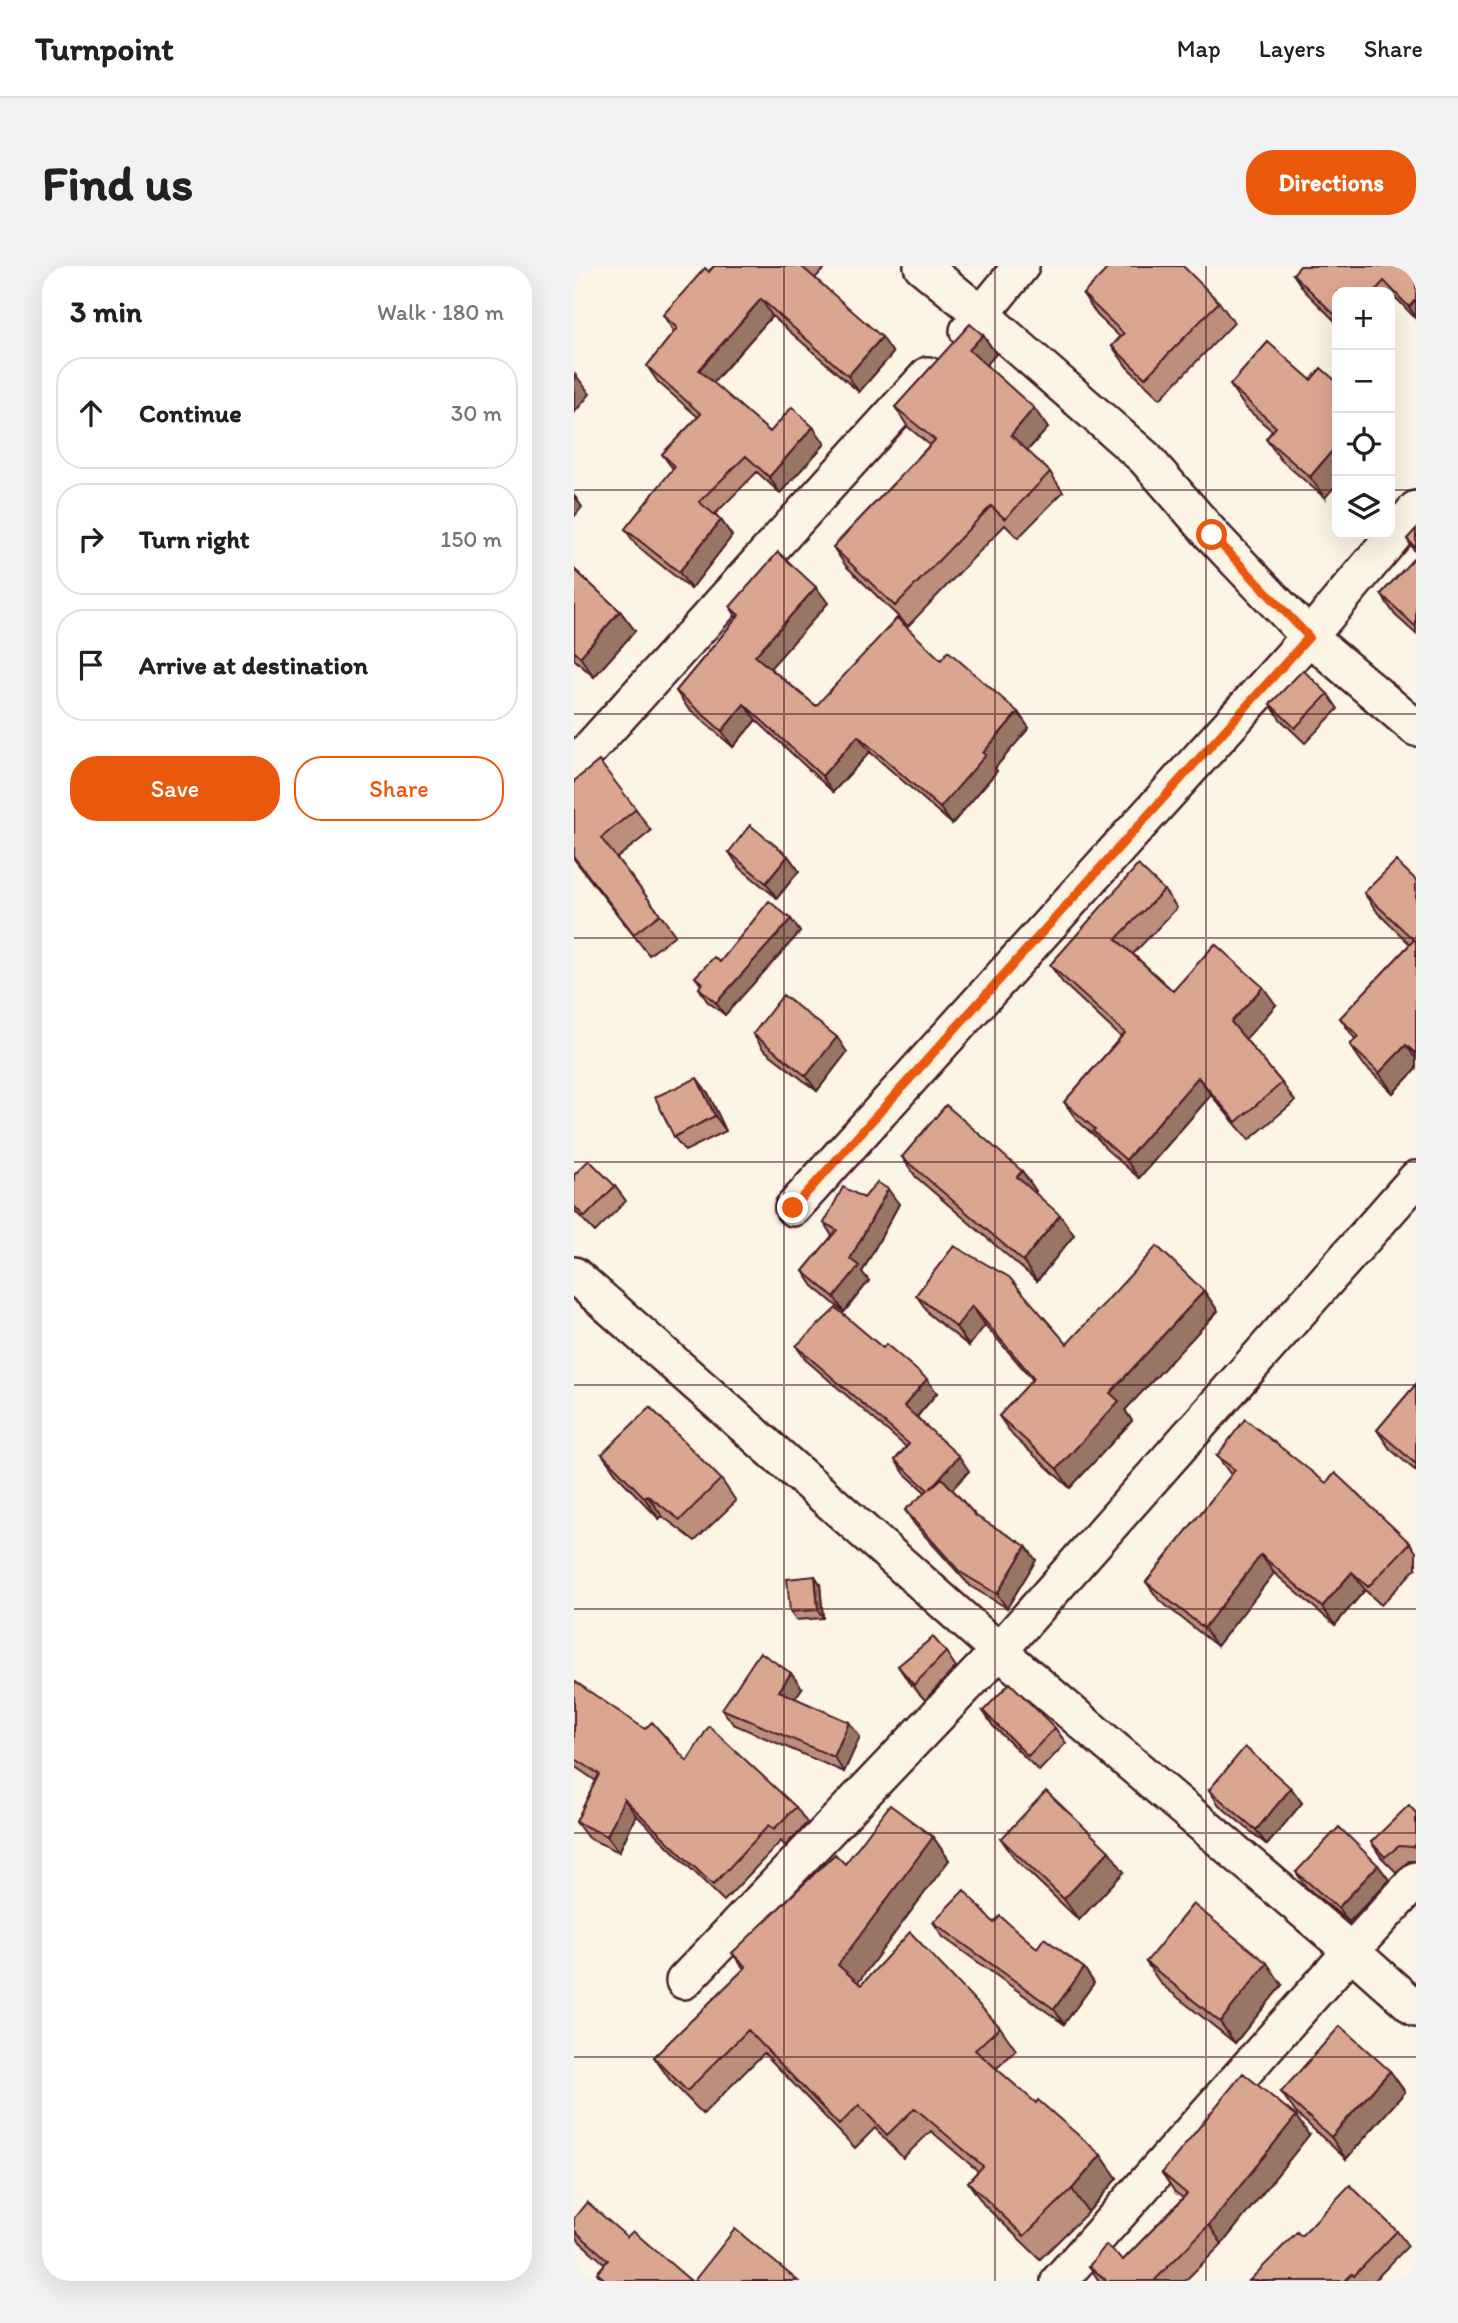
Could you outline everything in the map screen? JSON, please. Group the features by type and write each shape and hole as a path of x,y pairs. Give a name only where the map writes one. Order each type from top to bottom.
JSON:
{"street":[{"path":"922,266 1145,458 1212,535 1309,637 1416,728"},
{"path":"574,766 982,315 1021,266"},
{"path":"793,1208 1309,637 1416,509"},
{"path":"684,1981 999,1651 1416,1179"},
{"path":"574,1275 999,1651 1416,2009"},
{"path":"1059,2281 1416,1880"}],"building":[{"path":"714,266 801,266 882,337 848,376 761,299 699,370 770,432 792,407 813,427 769,477 746,456 699,502 721,520 679,572 625,529 675,466 662,454 701,414 647,366 677,328 663,315 705,268 709,272"},
{"path":"1110,266 1183,266 1219,302 1145,378 1112,346 1124,334 1083,294"},
{"path":"1300,266 1416,266 1416,299 1409,307 1395,292 1395,287 1390,287 1384,281 1379,287 1332,287 1332,312 1293,274"},
{"path":"970,324 983,335 969,350 1034,408 1011,435 1050,472 1005,519 991,506 895,606 833,547 935,440 895,407"},
{"path":"1268,342 1311,380 1321,368 1332,378 1332,451 1310,477 1266,439 1276,427 1230,385"},
{"path":"1416,529 1416,548 1407,539"},
{"path":"778,552 816,587 755,656 816,706 897,618 941,660 948,651 1018,712 983,753 986,755 940,808 858,736 822,776 744,704 722,731 676,691 739,615 730,607"},
{"path":"1416,556 1416,627 1381,594"},
{"path":"574,569 620,611 580,657 574,651"},
{"path":"1303,670 1328,694 1295,728 1270,704"},
{"path":"599,761 636,809 601,838 660,914 634,934 574,857 574,781"},
{"path":"750,825 788,856 766,883 729,852"},
{"path":"1396,861 1416,880 1416,1054 1406,1045 1379,1073 1350,1045 1358,1036 1340,1018 1414,940 1364,893"},
{"path":"1138,865 1164,890 1116,939 1173,991 1215,944 1263,987 1231,1022 1282,1083 1236,1122 1198,1077 1126,1160 1064,1102 1125,1033 1050,965"},
{"path":"769,901 791,919 716,1003 699,988 702,983 695,977 714,957 720,962"},
{"path":"783,995 837,1037 806,1076 753,1034"},
{"path":"697,1078 715,1116 674,1137 655,1097"},
{"path":"946,1105 1022,1171 1017,1177 1060,1215 1023,1261 902,1157"},
{"path":"589,1160 615,1186 585,1217 574,1206 574,1175"},
{"path":"877,1182 888,1189 850,1259 859,1266 834,1297 803,1271 837,1230 824,1223 843,1187 864,1198"},
{"path":"954,1246 1009,1277 1067,1344 1157,1246 1204,1291 1110,1393 1119,1401 1057,1469 999,1416 1034,1378 972,1306 956,1327 916,1295"},
{"path":"836,1308 883,1348 886,1344 927,1379 904,1406 959,1456 930,1489 942,1478 976,1516 1026,1546 997,1594 960,1572 905,1510 928,1490 895,1460 909,1444 796,1346"},
{"path":"1416,1384 1416,1464 1377,1430"},
{"path":"650,1407 721,1479 680,1520 647,1495 644,1497 602,1454"},
{"path":"1245,1419 1326,1483 1335,1473 1410,1543 1368,1587 1352,1572 1322,1607 1261,1555 1204,1628 1146,1582 1235,1470 1217,1456"},
{"path":"815,1576 818,1610 790,1612 787,1579"},
{"path":"933,1637 946,1652 914,1685 898,1666"},
{"path":"760,1652 791,1673 779,1691 849,1722 834,1757 722,1709"},
{"path":"574,1681 645,1729 652,1722 687,1761 709,1726 796,1807 774,1829 769,1825 713,1885 624,1799 607,1836 576,1822 599,1774 574,1758"},
{"path":"1010,1683 1055,1728 1028,1756 983,1711"},
{"path":"1245,1747 1291,1788 1256,1830 1209,1790"},
{"path":"1046,1791 1109,1851 1064,1899 1001,1839"},
{"path":"890,1805 933,1837 838,1965 861,1985 910,1932 1000,2027 975,2050 1101,2155 1072,2189 1024,2236 968,2182 983,2166 915,2108 887,2135 859,2105 839,2125 748,2030 687,2091 654,2057 746,1967 732,1953 835,1854 845,1864"},
{"path":"1409,1805 1416,1813 1416,1844 1413,1847 1399,1846 1385,1857 1371,1842"},
{"path":"1339,1827 1378,1865 1338,1908 1296,1872"},
{"path":"964,1890 994,1923 1000,1916 1037,1948 1044,1938 1084,1968 1054,2009 933,1922"},
{"path":"1193,1904 1267,1963 1220,2022 1146,1962"},
{"path":"1340,2026 1390,2071 1331,2137 1281,2092"},
{"path":"1243,2073 1296,2116 1209,2225 1154,2281 1107,2281 1089,2266 1106,2245 1123,2260 1187,2194 1162,2173"},
{"path":"1350,2185 1397,2231 1354,2276 1352,2274 1345,2281 1249,2281 1297,2232 1301,2236"},
{"path":"587,2202 627,2237 633,2231 691,2281 607,2281 597,2273 608,2260 574,2230 574,2218"},
{"path":"735,2229 798,2281 694,2281"}],"route":[{"path":"793,1208 1309,637 1212,535"}]}
